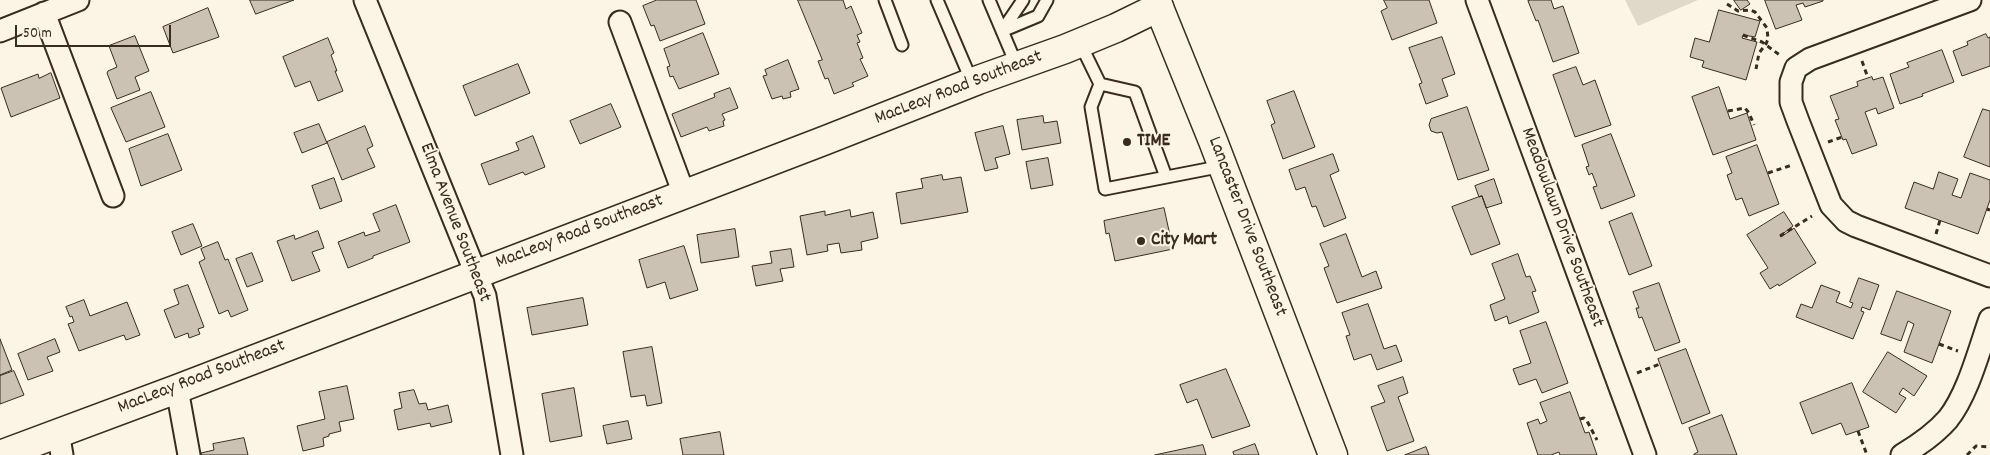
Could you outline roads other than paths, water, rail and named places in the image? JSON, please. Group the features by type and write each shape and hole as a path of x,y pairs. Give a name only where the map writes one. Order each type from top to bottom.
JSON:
{"street":[{"path":"0,31 78,0"},
{"name":"Elma Avenue Southeast","path":"365,0 485,296 512,455"},
{"name":"Meadowlawn Drive Southeast","path":"1477,0 1645,455"},
{"path":"1970,0 1810,59 1796,68 1791,82 1791,102 1831,205 1846,221 1990,276"},
{"name":"MacLeay Road Southeast","path":"0,454 60,444 177,389 972,82 1079,43 1116,28 1157,4"},
{"name":"Lancaster Drive Southeast","path":"1157,4 1223,166 1333,455"},
{"path":"44,13 113,196"},
{"path":"620,22 684,194"},
{"path":"1902,455 1926,440 1947,419 1960,401 1990,320"},
{"path":"177,389 189,455"}],"lane":[{"path":"885,0 902,45"},
{"path":"937,0 972,82"},
{"path":"989,0 1017,66"},
{"path":"1002,30 1024,0"},
{"path":"1002,30 1038,16 1047,0"},
{"path":"1079,43 1100,84 1091,107 1105,189 1223,166"},
{"path":"1100,84 1135,92 1166,177"}],"place":[{"name":"TIME","path":"1127,142"},
{"name":"City Mart","path":"1141,241"}]}
